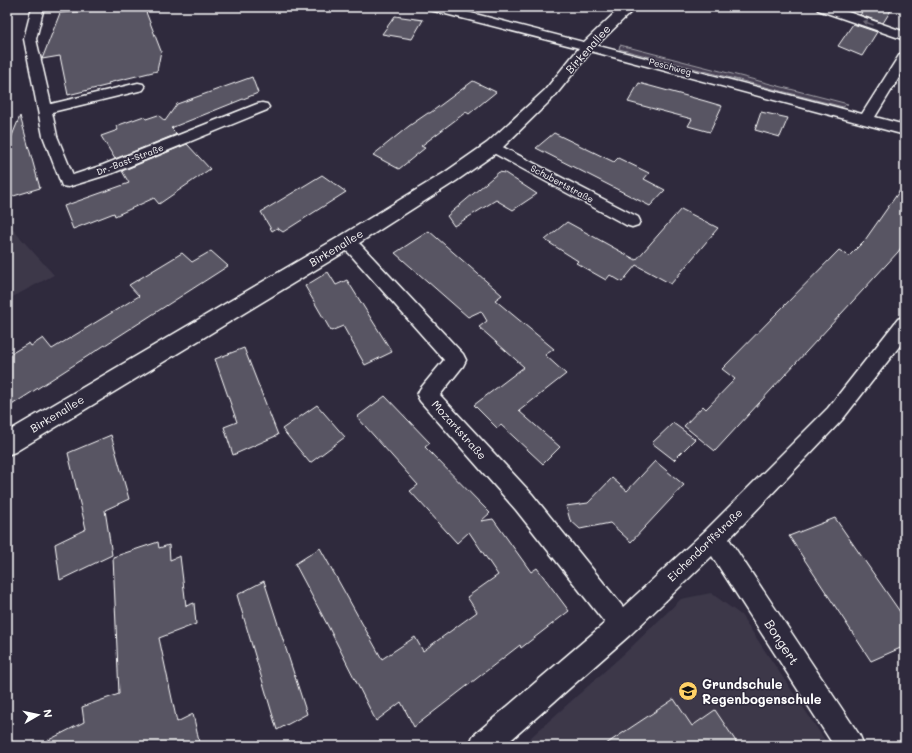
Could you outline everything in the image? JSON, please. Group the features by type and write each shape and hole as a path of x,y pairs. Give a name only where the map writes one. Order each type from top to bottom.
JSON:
{"street":[{"name":"Dr.-Bast-Straße","path":"38,7 30,40 50,136 68,182 108,169 262,107"},
{"name":"Peschweg","path":"434,7 905,130"},
{"name":"Birkenallee","path":"7,444 422,196 493,146 550,93 588,46 629,7"},
{"path":"822,7 905,36"},
{"path":"866,120 905,57"},
{"path":"45,110 138,87"},
{"name":"Schubertstraße","path":"493,146 632,221"},
{"name":"Mozartstraße","path":"346,242 355,249 456,360 427,395 524,502 622,625"},
{"name":"Eichendorffstraße","path":"483,746 622,625 714,538 835,414 901,338"},
{"name":"Bongert","path":"714,538 850,746"}],"shaded area":[{"path":"620,45 848,104 843,107 619,49"},
{"path":"7,223 54,275 7,300"},
{"name":"Grundschule Regenbogenschule","path":"711,593 741,615 829,746 521,746 626,652 681,599"}],"building":[{"path":"144,7 161,51 157,71 68,95 60,56 42,59 60,13"},
{"path":"866,7 893,7 883,23 860,15"},
{"path":"395,16 423,20 412,39 382,34"},
{"path":"853,24 877,32 862,56 838,46"},
{"path":"252,77 258,93 171,128 177,134 115,159 101,136 118,130 116,126 144,116 146,119 158,115 165,121 177,104"},
{"path":"473,81 496,92 469,114 466,112 421,146 425,148 399,169 373,155 409,126 430,113"},
{"path":"639,83 722,106 710,132 688,126 692,119 628,102"},
{"path":"761,112 788,118 780,137 755,130"},
{"path":"20,116 40,188 7,198 7,148"},
{"path":"554,133 614,162 618,158 649,173 644,179 665,190 650,206 536,148"},
{"path":"187,144 210,169 159,204 154,198 115,216 114,213 73,229 64,206 129,183 122,171"},
{"path":"499,172 505,173 537,194 513,210 496,200 454,226 447,216"},
{"path":"322,175 346,192 283,232 277,228 272,231 261,212"},
{"path":"905,183 905,242 898,252 715,451 684,426 703,406 706,409 735,379 722,369 839,250 849,256 865,240"},
{"path":"681,209 718,228 671,284 636,265 622,282 610,275 606,280 576,263 578,261 545,240 567,222 636,260"},
{"path":"429,231 502,295 495,300 554,349 545,355 566,374 519,411 560,447 543,464 501,425 497,428 474,405 524,367 479,327 487,321 481,311 468,317 395,253"},
{"path":"211,251 228,266 7,408 7,356 29,343 31,346 43,338 52,349 139,296 129,285 182,253 192,262"},
{"path":"328,272 336,285 347,280 392,352 365,365 343,326 331,331 305,286"},
{"path":"244,348 278,435 233,455 224,427 237,422 215,359"},
{"path":"385,396 430,443 425,447 490,513 481,521 493,519 531,572 537,568 569,611 521,648 520,645 414,727 401,702 376,721 295,564 320,548 382,659 415,637 423,651 477,612 467,597 498,575 469,532 457,543 410,491 418,485 357,417"},
{"path":"317,405 345,437 310,463 282,429"},
{"path":"673,423 695,439 674,460 652,443"},
{"path":"111,435 129,499 105,510 112,555 60,580 55,544 86,529 68,453"},
{"path":"655,461 684,485 631,542 610,523 580,529 570,520 566,506 588,503 612,478 627,491"},
{"path":"835,518 905,619 905,646 871,661 789,536"},
{"path":"158,542 159,548 169,545 170,560 180,556 186,606 194,603 196,624 159,638 177,722 193,714 200,746 37,746 84,722 82,707 119,694 113,557"},
{"path":"264,581 307,714 277,730 237,595"},
{"path":"674,699 692,726 715,710 739,746 603,746"}],"place":[{"name":"Grundschule Regenbogenschule","path":"688,691"}]}
